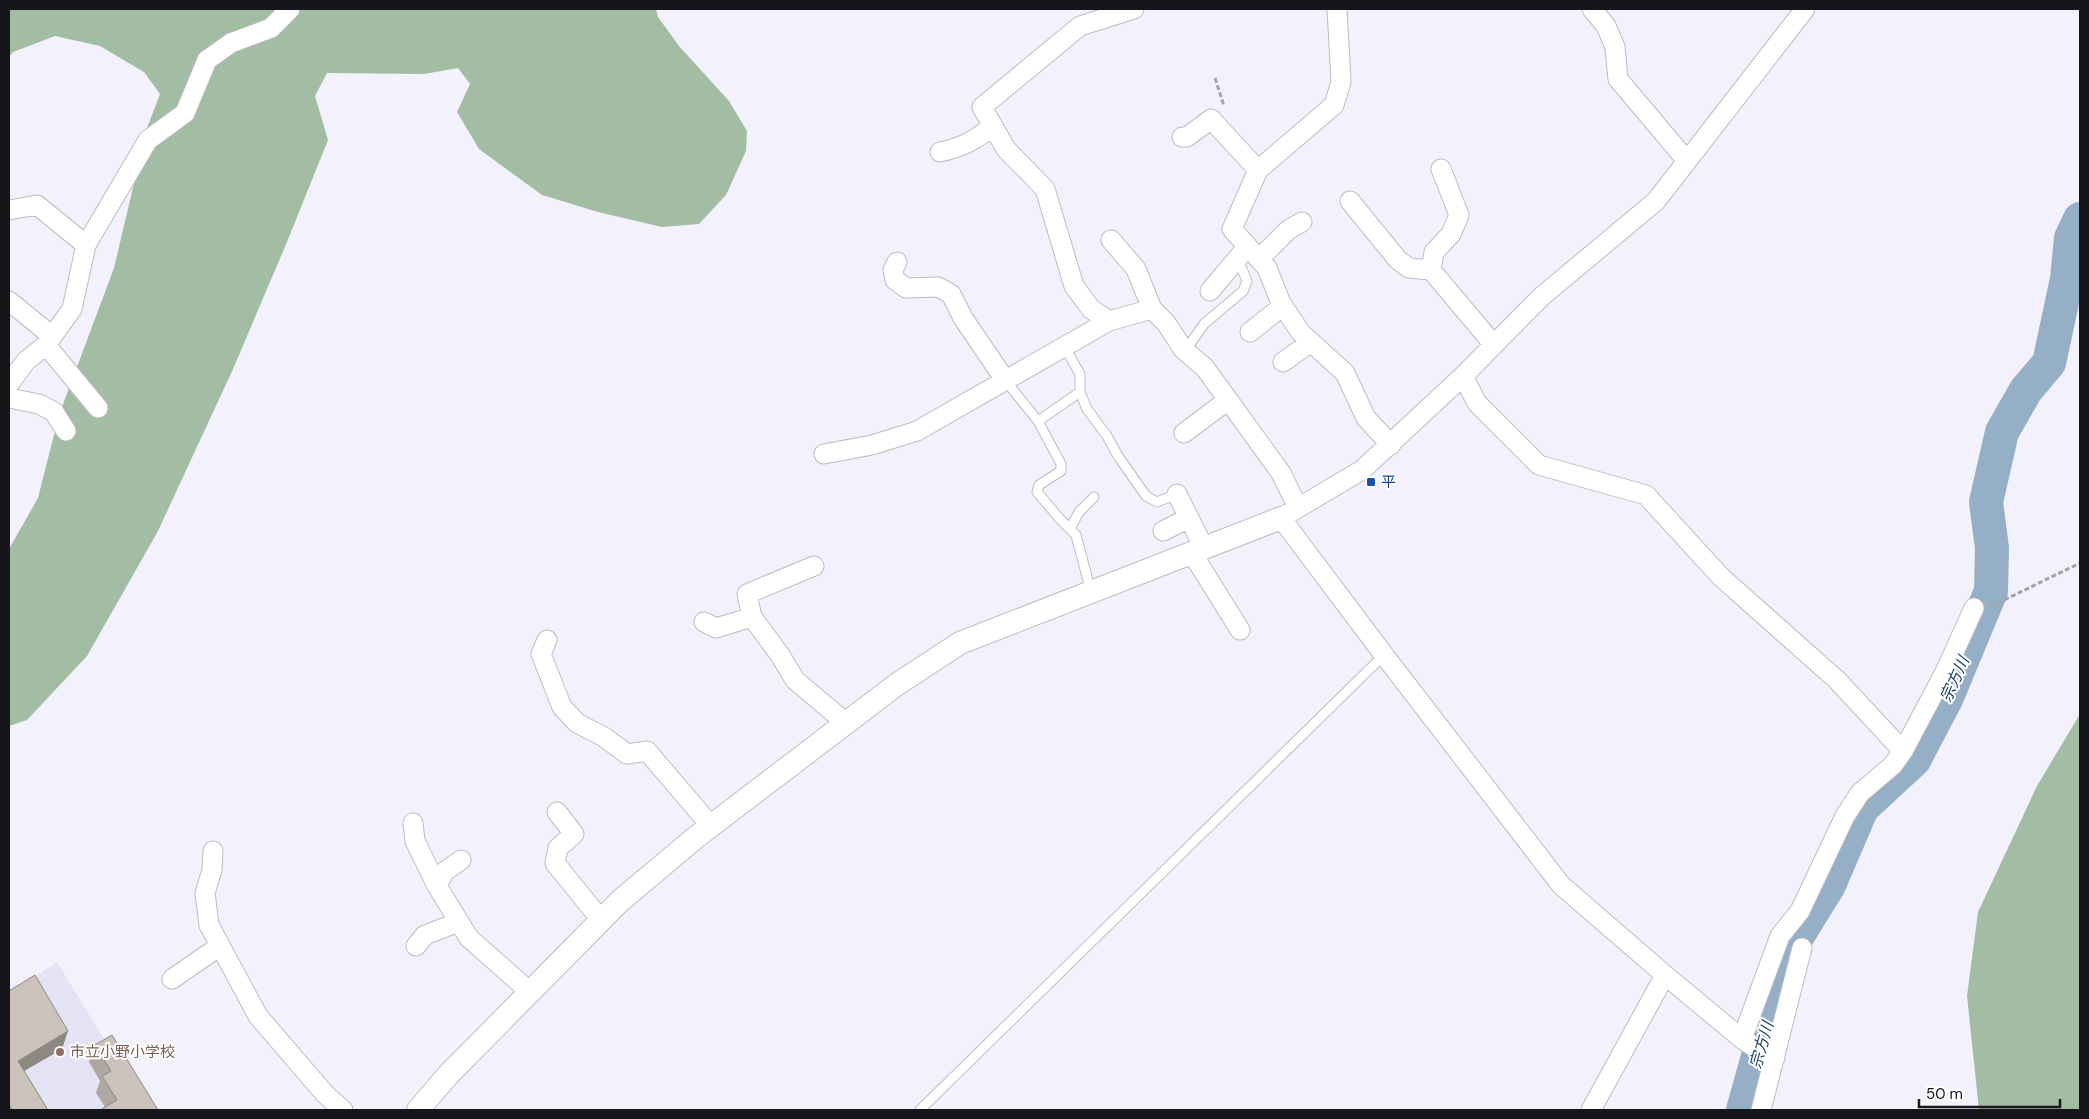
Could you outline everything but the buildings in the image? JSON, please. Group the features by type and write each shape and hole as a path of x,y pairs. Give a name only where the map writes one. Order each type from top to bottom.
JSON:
{"street":[{"path":"9,384 26,362 49,341 72,309 86,246 148,140 185,112 207,60 230,44 271,28 290,9"},
{"path":"1109,321 1091,309 1074,286 1045,189 1006,149 982,107 1080,26 1134,9"},
{"path":"1336,9 1341,82 1334,105 1258,170 1232,229 1248,255 1267,268 1282,306 1301,333 1345,373 1366,418 1390,445"},
{"path":"1592,9 1606,26 1615,47 1618,79 1687,161"},
{"path":"418,1110 448,1075 620,901 711,826 896,685 960,643 1198,551 1290,513 1362,470 1463,376 1541,297 1656,201 1805,9"},
{"path":"1182,137 1187,137 1212,119 1258,170"},
{"path":"940,152 963,146 975,140 992,126"},
{"path":"1431,270 1434,252 1451,234 1459,215 1441,169"},
{"path":"1350,201 1398,260 1409,268 1431,270 1494,345"},
{"path":"9,210 37,204 86,246"},
{"path":"1210,291 1248,255 1302,222"},
{"path":"1111,240 1136,269 1152,309 1166,323 1186,351 1205,368 1281,473 1290,513 1384,655 1561,885 1744,1040 1771,1057"},
{"path":"897,262 893,270 895,280 906,288 938,287 950,294 1005,380"},
{"path":"9,301 49,341 98,408"},
{"path":"1250,332 1282,306"},
{"path":"824,454 872,445 917,430 1109,321 1152,309"},
{"path":"1283,362 1311,342"},
{"path":"1463,376 1477,402 1539,465 1646,496 1722,577 1837,680 1904,752"},
{"path":"9,398 39,404 54,412 66,432"},
{"path":"1184,433 1228,400"},
{"path":"1176,494 1189,518 1198,551 1240,630"},
{"path":"1163,531 1189,518"},
{"path":"814,566 747,594 752,617 796,680 846,723"},
{"path":"1744,1040 1780,936 1800,911 1845,816 1860,793 1893,765 1904,752 1945,672 1974,608"},
{"path":"704,622 716,628 752,617"},
{"path":"547,640 541,654 562,707 577,723 604,737 627,754 647,751 711,826"},
{"path":"557,812 574,834 558,848 555,863 601,920"},
{"path":"413,823 415,841 437,886 469,938 530,992"},
{"path":"212,850 212,870 205,893 209,925 258,1016 325,1094 342,1110"},
{"path":"437,886 444,872 461,860"},
{"path":"416,946 425,935 459,922"},
{"path":"172,979 220,946"},
{"path":"1761,1110 1771,1057 1802,948"},
{"path":"1591,1110 1665,975"}],"lane":[{"path":"1186,351 1204,324 1243,291 1247,281 1248,255"},
{"path":"1064,346 1080,374 1080,392 1087,409 1146,496 1157,502 1176,494"},
{"path":"1005,380 1038,421 1061,464 1061,471 1039,485 1037,492 1076,535 1091,592"},
{"path":"1038,421 1080,392"},
{"path":"1070,530 1079,512 1094,497"},
{"path":"920,1110 1384,655"}],"path":[{"path":"2000,602 2080,563"}],"shaded area":[{"name":"市立小野小学校","path":"57,962 147,1110 9,1110 9,994"}],"green space":[{"path":"9,9 656,9 658,17 679,46 729,101 747,131 746,151 726,195 699,224 662,227 598,212 542,195 479,149 457,112 470,84 458,68 424,74 327,73 315,96 328,140 233,369 158,531 87,656 27,720 9,726 9,549 38,498 59,415 114,268 147,128 160,94 144,72 100,46 55,36 13,52 9,57"},
{"path":"2080,714 2080,1110 1979,1110 1967,996 1978,912 2037,786"}],"waterway":[{"name":"宗方川","path":"1743,1110 1787,953 1829,885 1862,808 1914,760 1947,697 1991,591 1992,548 1986,502 2002,432 2026,390 2049,363 2067,279 2071,238 2080,219"}],"place":[{"name":"平","path":"1371,482"},
{"name":"市立小野小学校","path":"60,1052"}]}
